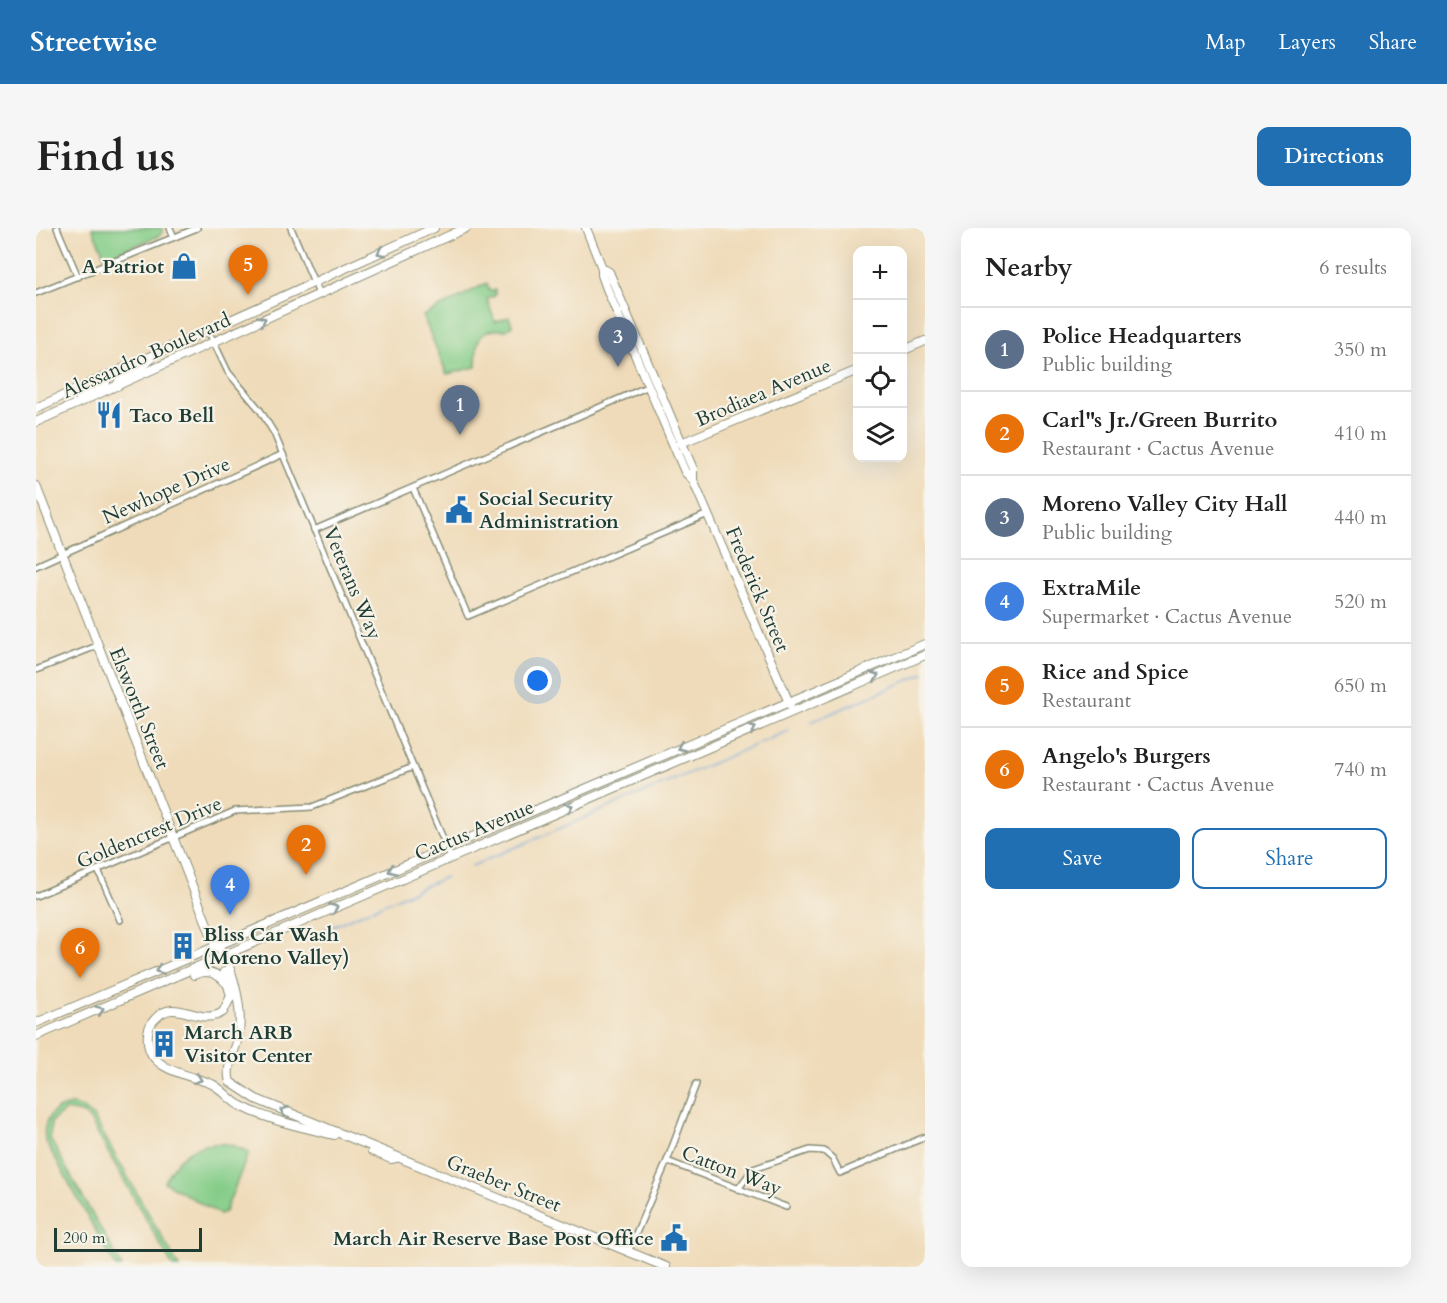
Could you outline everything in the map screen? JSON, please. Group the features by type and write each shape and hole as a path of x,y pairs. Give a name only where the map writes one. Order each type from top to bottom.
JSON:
{"main road":[{"name":"Alessandro Boulevard","path":"36,408 434,228"},
{"name":"Alessandro Boulevard","path":"36,422 465,228"},
{"name":"Frederick Street","path":"586,228 603,268 602,275 607,289 693,469 693,480"},
{"name":"Frederick Street","path":"603,268 609,272 634,332 685,472 693,480 793,711"},
{"path":"607,289 612,291 628,328 634,332"},
{"path":"907,349 925,341"},
{"path":"117,386 120,378 141,368 157,353"},
{"name":"Brodiaea Avenue","path":"681,443 853,372"},
{"path":"74,405 84,394 105,385 108,376"},
{"name":"Elsworth Street","path":"36,486 220,958"},
{"name":"Cactus Avenue","path":"36,1023 925,644"},
{"name":"Cactus Avenue","path":"36,1036 925,655"},
{"path":"212,1023 230,1000 220,958"},
{"name":"Graeber Street","path":"220,958 237,990 241,1012 238,1040 228,1078 233,1086 245,1094 396,1158 666,1267"},
{"path":"166,981 207,971 221,977 228,986"},
{"name":"Graeber Street","path":"220,1014 204,1019 184,1011 165,1012 151,1025 148,1045 157,1061 175,1071 213,1085 241,1107 261,1116 336,1136 391,1159 396,1158"}],"street":[{"path":"57,228 78,277"},
{"path":"170,228 174,237"},
{"path":"36,293 197,228"},
{"path":"291,228 319,294"},
{"name":"Veterans Way","path":"208,330 235,383 267,419 451,858"},
{"path":"315,530 652,384"},
{"name":"Newhope Drive","path":"36,566 283,454"},
{"path":"413,488 468,616 708,514"},
{"path":"36,670 97,646"},
{"name":"Goldencrest Drive","path":"36,896 235,811 312,807 413,767"},
{"path":"98,870 120,920"},
{"path":"628,1252 667,1161 696,1084"},
{"path":"738,1189 753,1169 810,1150 824,1151 833,1159 840,1173 925,1137"},
{"name":"Catton Way","path":"667,1161 786,1207"}],"green space":[{"path":"92,228 162,228 163,231 159,236 105,257"},
{"path":"487,283 490,292 495,290 495,296 487,299 495,322 509,317 512,325 507,330 489,331 483,334 478,344 476,367 447,374 423,316"},
{"path":"65,1106 83,1108 94,1118 179,1267 173,1267 90,1120 82,1113 66,1110 51,1122 50,1139 122,1267 116,1267 45,1140 45,1127 50,1116"},
{"path":"228,1144 249,1152 225,1212 219,1214 164,1182 175,1164 189,1151 206,1145"}],"waterway":[{"path":"811,722 925,673"},
{"path":"472,866 788,731"},
{"path":"319,932 446,877"}],"place":[{"name":"A Patriot","path":"184,266"},
{"name":"Rice and Spice","path":"248,295"},
{"name":"Moreno Valley City Hall","path":"618,367"},
{"name":"Taco Bell","path":"109,415"},
{"name":"Police Headquarters","path":"460,435"},
{"name":"Social Security Administration","path":"459,510"},
{"name":"Carl''s Jr./Green Burrito","path":"306,875"},
{"name":"ExtraMile","path":"230,915"},
{"name":"Bliss Car Wash (Moreno Valley)","path":"183,946"},
{"name":"Angelo's Burgers","path":"80,978"},
{"name":"March ARB Visitor Center","path":"164,1044"},
{"name":"March Air Reserve Base Post Office","path":"674,1238"}]}
